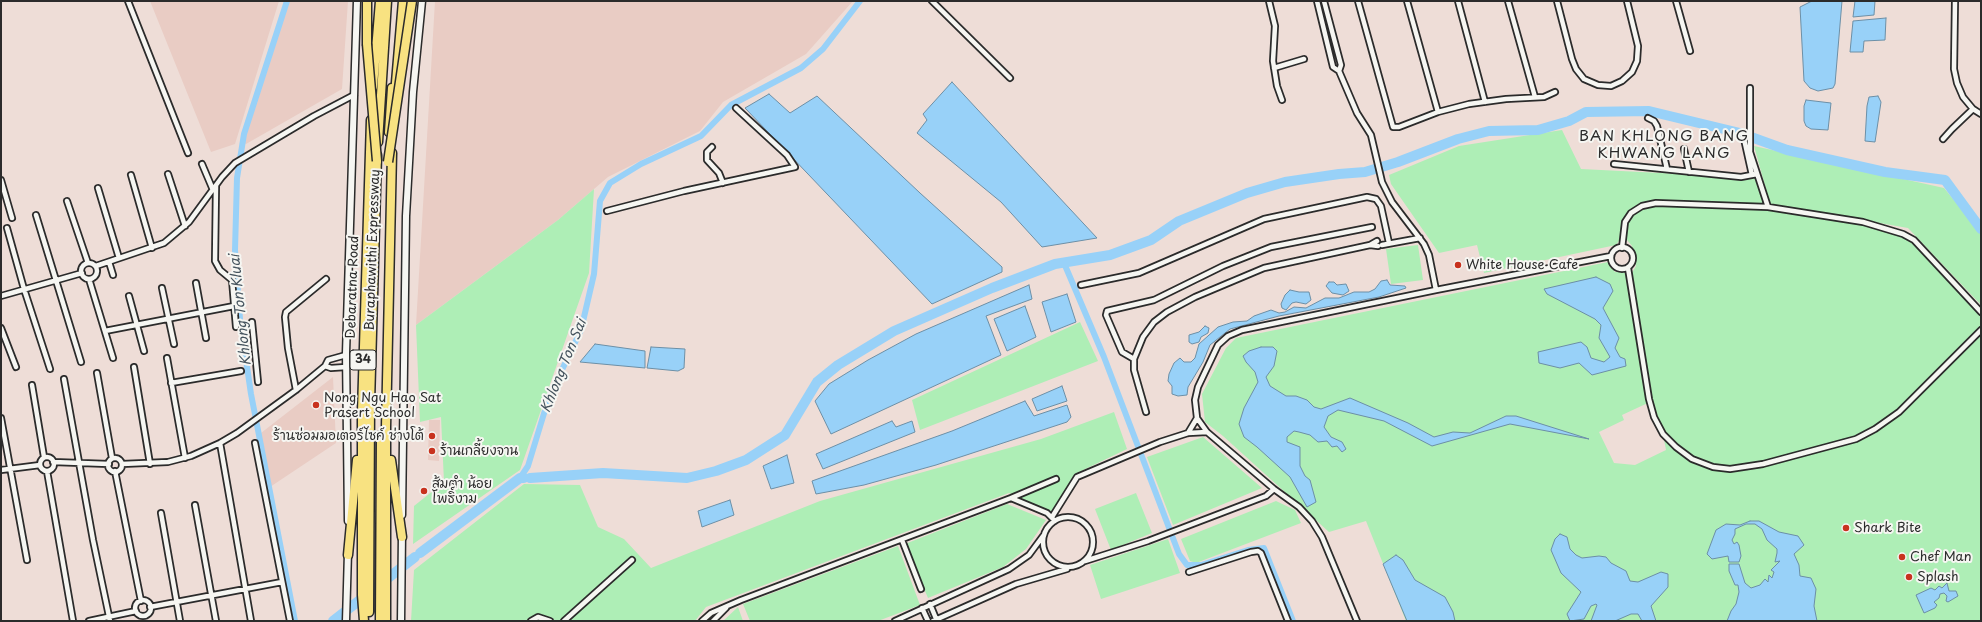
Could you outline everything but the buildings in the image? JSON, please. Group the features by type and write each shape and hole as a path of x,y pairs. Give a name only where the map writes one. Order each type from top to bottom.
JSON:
{"highway":[{"path":"367,1 367,53 377,161"},
{"name":"Debaratna Road","path":"364,621 362,595 362,411 368,187 380,1"},
{"name":"Buraphawithi Expressway","path":"369,621 370,411 377,161 388,1"},
{"name":"Buraphawithi Expressway","path":"380,621 381,416 388,162 399,1"},
{"name":"34","path":"386,621 386,427 391,163 397,64 403,1"},
{"path":"388,162 412,1"},
{"path":"348,555 362,411"},
{"path":"386,427 402,537"}],"main road":[{"name":"Debaratna Road","path":"346,620 348,555 346,355 357,1"},
{"path":"401,621 406,224 413,92 422,1"}],"street":[{"path":"128,1 188,153"},
{"path":"932,1 1010,78"},
{"path":"1269,1 1275,26 1274,68 1277,86 1282,100"},
{"path":"1316,1 1333,67 1339,71 1357,113 1371,135 1382,182 1392,202 1420,238 1429,255 1436,290"},
{"path":"1324,1 1341,65 1339,71"},
{"path":"1358,1 1391,125 1395,128 1438,112 1485,102 1544,97 1555,92"},
{"path":"1407,1 1438,112"},
{"path":"1458,1 1485,102"},
{"path":"1508,1 1535,97"},
{"path":"1557,1 1576,69 1584,79 1598,85 1611,86 1627,77 1632,72 1637,61 1638,46 1627,1"},
{"path":"1676,1 1690,52"},
{"path":"1955,1 1954,69 1960,91 1974,109 1981,114"},
{"path":"1274,68 1304,59"},
{"path":"1750,88 1749,143 1755,174"},
{"path":"82,273 82,266 88,263 96,266 164,244 185,226 216,186 241,158 354,95"},
{"path":"607,211 723,182 795,167 786,155 736,108"},
{"path":"1943,139 1974,109"},
{"path":"1648,118 1654,121 1657,126 1668,169"},
{"path":"1744,139 1755,174 1768,207"},
{"path":"712,147 707,152 707,160 719,173 723,182"},
{"path":"1684,149 1688,172"},
{"path":"202,164 213,190"},
{"path":"1614,164 1741,177 1755,174"},
{"path":"168,174 185,226"},
{"path":"131,175 152,248"},
{"path":"1,180 12,218"},
{"path":"216,186 215,260 220,270 232,280 236,327"},
{"path":"98,188 119,258"},
{"path":"1081,285 1139,273 1264,219 1367,197 1376,199 1381,206 1382,243"},
{"path":"67,201 88,263"},
{"path":"1622,248 1625,222 1631,213 1642,206 1656,203 1768,207 1863,222 1903,234 1914,240 1981,312"},
{"path":"36,215 81,362"},
{"path":"1134,359 1122,352 1106,315 1107,311 1154,300 1223,266 1271,247 1372,227"},
{"path":"7,228 24,289 50,369"},
{"path":"1146,412 1134,370 1134,359 1143,337 1154,322 1167,312 1195,297 1264,268 1370,245 1420,238"},
{"path":"1357,621 1322,537 1316,527 1299,507 1274,489 1207,432 1197,418 1195,400 1198,387 1218,345 1228,336 1242,330 1611,256 1614,251 1622,248 1629,250 1632,256 1632,262 1628,268 1649,399 1654,418 1663,434 1692,459 1713,467 1730,468 1769,462 1856,439 1875,429 1899,412 1981,330"},
{"path":"1611,256 1614,266 1621,269 1628,268"},
{"path":"109,262 113,275"},
{"path":"89,278 96,274 96,266"},
{"path":"1,296 82,273"},
{"path":"82,273 89,278 113,358"},
{"path":"296,390 288,348 285,317 286,312 326,279"},
{"path":"196,283 206,338"},
{"path":"162,288 174,344"},
{"path":"129,296 138,324 144,351"},
{"path":"105,331 234,306"},
{"path":"252,322 258,382"},
{"path":"1,328 16,367"},
{"path":"122,464 150,464 185,458 220,443 296,390 325,366 328,360 346,355"},
{"path":"167,358 185,458"},
{"path":"325,366 331,368 346,367"},
{"path":"134,367 150,464"},
{"path":"171,383 241,371"},
{"path":"97,373 112,458 109,464 111,470 115,472 141,601"},
{"path":"64,379 81,463 93,540 109,619"},
{"path":"32,385 44,457"},
{"path":"1,418 27,560"},
{"path":"1188,433 1197,418"},
{"path":"895,621 1009,569 1029,555 1043,536 1046,528 1054,519 1077,477 1135,452 1188,433 1207,432"},
{"path":"220,443 251,621"},
{"path":"255,443 290,621"},
{"path":"44,457 49,457 53,462 52,469 47,471"},
{"path":"44,457 40,460 40,465 42,469 47,471"},
{"path":"112,458 119,458 122,464 120,470 115,472"},
{"path":"53,462 109,464"},
{"path":"1,470 40,465"},
{"path":"47,471 73,621"},
{"path":"702,621 711,613 740,600 902,540 1056,479"},
{"path":"930,604 935,620 1016,584 1070,568 1085,561 1166,534 1266,496 1274,489"},
{"path":"1011,498 1054,519 1067,517 1076,518 1084,522 1092,537 1093,546 1085,561"},
{"path":"195,505 216,621"},
{"path":"161,513 180,621"},
{"path":"1043,536 1044,552 1048,558 1054,564 1070,568"},
{"path":"902,540 921,589"},
{"path":"1189,572 1258,551 1261,553 1288,621"},
{"path":"564,621 632,560"},
{"path":"150,607 211,594 282,582"},
{"path":"141,601 146,601 150,607 148,614 144,618 136,611 137,603 141,601"},
{"path":"713,621 727,607"},
{"path":"922,608 928,621"},
{"path":"89,621 109,619 136,611"},
{"path":"532,621 538,617 550,621"}],"shaded area":[{"path":"150,1 279,1 235,144 211,152"},
{"path":"287,1 348,1 342,89 246,144 242,142"},
{"path":"435,1 853,1 806,54 723,102 700,131 608,177 558,220 416,325"},
{"name":"Nong Ngu Hao Sat Prasert School","path":"333,377 336,443 270,487 261,433"},
{"path":"429,420 440,420 439,461 428,460"}],"green space":[{"path":"1562,130 1581,169 1741,177 1757,174 1768,207 1863,222 1909,237 1981,312 1981,621 1406,621 1366,521 1329,532 1223,436 1205,422 1202,394 1226,348 1236,338 1608,262 1615,272 1623,272 1630,276 1636,266 1632,246 1623,235 1616,245 1484,273 1477,245 1439,253 1391,184 1389,175 1459,146","holes":["1650,402 1663,434 1666,450 1635,465 1614,463 1599,432 1624,420 1622,415"]},
{"path":"1754,146 1944,188 1981,233 1981,305 1908,228 1770,204"},
{"path":"594,189 589,273 520,470 413,544 414,506 444,482 441,417 420,422 416,325 558,220"},
{"path":"1418,245 1423,280 1391,284 1386,249"},
{"path":"1080,322 1098,361 920,430 912,400"},
{"path":"1114,412 1127,449 1075,474 1052,512 1009,493 706,607 695,621 411,621 414,570 524,484 580,485 598,527 624,539 651,568 820,501 1041,439"},
{"path":"1203,437 1262,488 1173,525 1147,457"},
{"path":"1136,493 1152,533 1111,550 1095,509"},
{"path":"1276,501 1295,510 1301,523 1196,563 1190,561 1181,539"},
{"path":"1007,504 1046,520 1026,549 1003,567 928,598 905,544"},
{"path":"1168,539 1180,573 1101,599 1090,565"},
{"path":"898,546 920,605 878,621 750,621 743,604"},
{"path":"738,607 743,621 723,621"}],"water":[{"path":"1812,1 1842,1 1835,84 1833,88 1818,91 1810,88 1804,81 1800,7"},
{"path":"1855,1 1875,1 1874,15 1853,17"},
{"path":"1886,18 1885,40 1864,41 1863,52 1850,52 1853,21"},
{"path":"952,82 1097,238 1042,247 1001,202 917,133 927,120 923,114"},
{"path":"769,94 790,113 817,96 920,193 1002,267 1002,272 932,304 745,108"},
{"path":"1878,96 1881,102 1875,142 1865,141 1869,97"},
{"path":"1806,100 1831,103 1828,130 1811,129 1806,126 1804,121 1804,106"},
{"path":"1596,277 1610,284 1613,291 1603,308 1619,338 1615,348 1620,357 1625,359 1626,366 1592,375 1579,363 1560,368 1539,363 1538,352 1581,342 1587,347 1591,358 1604,362 1610,357 1599,338 1601,325 1595,319 1547,294 1544,289"},
{"path":"1387,280 1390,285 1405,286 1406,288 1379,297 1279,316 1230,329 1210,345 1203,362 1188,387 1187,395 1178,396 1172,394 1172,386 1168,381 1169,374 1174,363 1180,358 1184,362 1191,362 1195,358 1199,344 1218,327 1233,322 1247,321 1254,316 1271,310 1279,313 1285,312 1294,307 1306,308 1325,298 1339,298 1354,292 1369,292 1375,289 1381,281"},
{"path":"1329,282 1334,282 1337,285 1346,284 1349,291 1343,295 1332,293 1326,286"},
{"path":"1029,285 1032,299 986,316 1001,355 831,434 815,401 829,384 868,360 916,334"},
{"path":"1290,290 1309,292 1311,300 1306,304 1296,302 1292,303 1286,310 1282,308 1281,304 1285,295"},
{"path":"1067,294 1076,322 1051,332 1042,302"},
{"path":"1025,306 1036,337 1007,351 994,319"},
{"path":"1205,326 1209,328 1208,333 1201,337 1199,342 1192,344 1189,342 1189,335 1199,332"},
{"path":"595,344 645,351 645,368 580,362"},
{"path":"651,347 685,349 684,368 678,371 647,368"},
{"path":"1261,347 1273,347 1277,351 1274,366 1266,377 1270,386 1286,396 1296,396 1307,400 1314,407 1321,409 1350,398 1408,423 1434,437 1453,432 1470,433 1506,416 1516,416 1589,439 1510,424 1432,446 1384,421 1338,410 1328,416 1324,427 1331,437 1342,442 1346,449 1342,452 1337,446 1332,447 1327,441 1318,442 1310,435 1299,432 1294,431 1287,437 1287,442 1300,447 1300,466 1305,476 1310,480 1316,502 1307,507 1290,477 1244,437 1239,424 1244,408 1258,382 1255,372 1243,356 1249,351"},
{"path":"1062,386 1067,401 1037,411 1032,399"},
{"path":"1025,401 1034,416 1067,405 1071,417 1067,422 936,465 864,485 816,494 812,481 952,431"},
{"path":"892,421 896,427 912,421 915,432 823,469 816,454"},
{"path":"787,455 794,483 771,489 763,466"},
{"path":"730,500 734,515 702,527 698,511"},
{"path":"1750,521 1759,521 1779,532 1798,536 1804,545 1794,554 1799,565 1800,576 1811,578 1816,589 1814,606 1817,621 1727,621 1736,604 1739,592 1738,585 1735,585 1729,571 1729,564 1739,564 1745,583 1751,588 1760,585 1765,579 1768,582 1769,575 1772,578 1774,572 1771,570 1780,561 1775,562 1777,549 1767,540 1762,529 1755,524 1746,524 1735,529 1735,534 1732,540 1734,544 1737,542 1739,545 1741,556 1739,562 1729,562 1728,556 1712,559 1707,554 1716,530 1726,524 1740,525"},
{"path":"1560,534 1567,537 1570,549 1576,555 1582,558 1599,556 1606,557 1611,563 1626,571 1630,581 1638,582 1661,572 1668,574 1668,587 1651,606 1656,621 1642,621 1638,614 1631,614 1615,621 1591,621 1597,605 1596,604 1591,606 1584,619 1570,621 1567,614 1581,592 1561,573 1551,550 1555,539"},
{"path":"1396,555 1403,560 1415,580 1445,597 1453,612 1455,621 1407,621 1383,564"},
{"path":"1947,583 1949,591 1956,591 1958,596 1948,602 1946,601 1947,596 1944,593 1940,594 1939,598 1934,602 1937,605 1935,608 1924,613 1916,595 1931,588 1935,590 1939,586 1942,588"}],"waterway":[{"name":"Khlong Ton Kluai","path":"287,1 244,134 237,178 235,250 240,319 251,394 295,621"},
{"name":"Khlong Ton Sai","path":"520,478 528,466 549,397 581,330 594,274 600,201 610,183 641,164 701,136 731,105 801,68 823,49 860,1"},
{"path":"530,478 603,473 687,478 716,471 746,460 785,435 817,382 838,365 894,331 992,288 1055,264 1110,255 1151,240 1179,221 1247,193 1285,182 1339,174 1365,172 1398,162 1458,139 1489,131 1538,130 1569,121 1586,112 1649,111 1740,133 1787,150 1885,172 1945,180 1981,229"},
{"path":"1064,263 1104,357 1179,554 1187,565 1201,565 1248,550 1264,548 1293,621"},
{"path":"420,553 520,478 524,478"},
{"path":"333,621 415,557"}],"place":[{"name":"White House Cafe","path":"1458,265"},
{"name":"Nong Ngu Hao Sat Prasert School","path":"316,405"},
{"name":"ร้านซ่อมมอเตอร์ไซค์ ช่างโต้","path":"432,436"},
{"name":"ร้านเกลี้ยงจาน","path":"432,451"},
{"name":"ส้มตำ น้อย โพธิ์งาม","path":"424,491"},
{"name":"Shark Bite","path":"1846,528"},
{"name":"Chef Man","path":"1902,557"},
{"name":"Splash","path":"1909,577"}],"district":[{"name":"BAN KHLONG BANG KHWANG LANG","path":"1664,146"}]}
